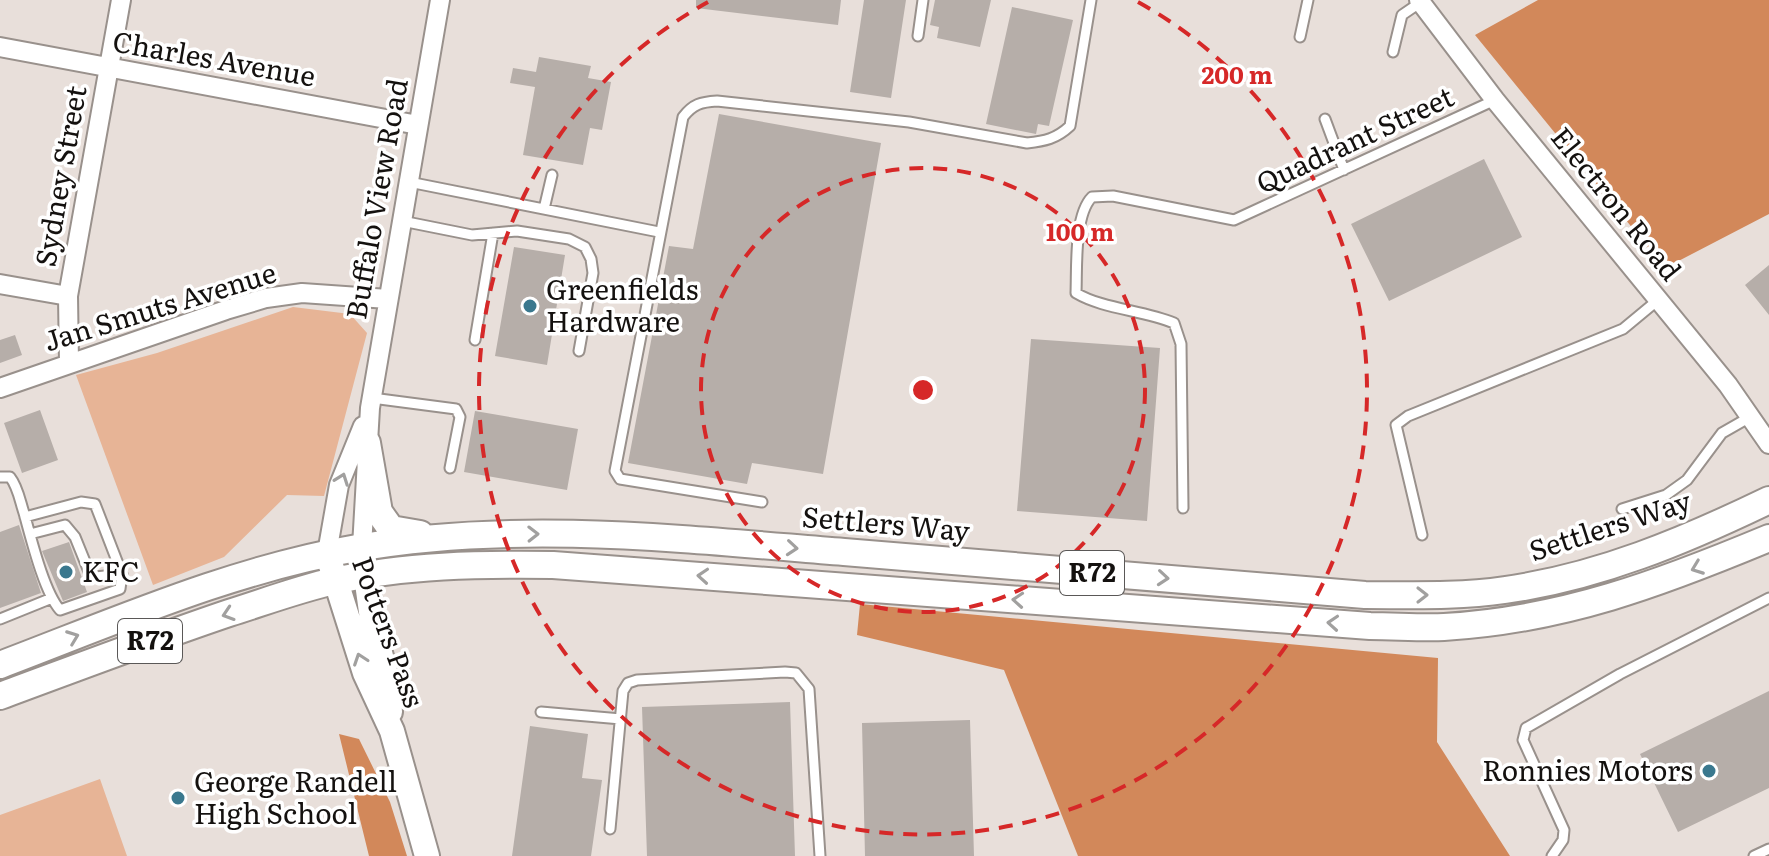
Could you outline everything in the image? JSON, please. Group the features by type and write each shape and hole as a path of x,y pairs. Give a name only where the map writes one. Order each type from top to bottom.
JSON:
{"main road":[{"path":"367,443 379,512 391,529 412,534 496,535"},
{"name":"Settlers Way","path":"0,665 168,601 327,553 362,547 551,533 668,538 1365,595 1441,595 1504,590 1573,578 1697,535 1769,500"},
{"name":"R72","path":"0,696 178,630 335,580 412,569 553,565 1355,625 1443,627 1510,620 1582,606 1648,587 1769,538"}],"street":[{"name":"Sydney Street","path":"69,363 68,296 121,0"},
{"name":"Buffalo View Road","path":"362,547 371,403 440,0"},
{"name":"Electron Road","path":"1420,1 1495,100 1728,385 1769,444"},
{"name":"Charles Avenue","path":"0,47 418,125"},
{"path":"0,284 68,296"},
{"name":"Jan Smuts Avenue","path":"0,388 266,298 302,293 388,299"},
{"name":"Buffalo View Road","path":"327,553 339,485 371,403"},
{"name":"Potters Pass","path":"362,547 373,626 388,683 392,731"},
{"name":"Potters Pass","path":"327,553 365,673 392,731 427,856"}],"lane":[{"path":"918,36 923,0"},
{"path":"762,502 620,479 615,471 659,232 683,117 690,106 717,101 909,122 1027,143 1046,141 1070,126 1091,0"},
{"path":"1300,37 1308,0"},
{"path":"1393,52 1402,15 1420,1"},
{"name":"Quadrant Street","path":"1183,508 1181,344 1174,323 1150,313 1091,301 1076,293 1084,205 1092,197 1113,196 1234,220 1495,100"},
{"path":"1325,119 1344,170"},
{"path":"544,209 552,175"},
{"path":"409,182 659,232"},
{"path":"402,221 472,235 517,231 569,239 585,247 593,273 579,351"},
{"path":"475,340 493,233"},
{"path":"1422,535 1396,425 1408,416 1623,329 1658,300"},
{"path":"371,403 456,409 460,417 450,468"},
{"path":"1622,509 1666,495 1687,480 1722,433 1750,417"},
{"path":"0,477 10,477 14,481 30,534 52,598 60,610 120,589 122,574 95,504 81,502 25,517"},
{"path":"30,534 65,525 75,537 90,574 96,577 122,574"},
{"path":"0,619 52,598"},
{"path":"1552,856 1563,840 1564,830 1523,740 1526,728 1620,674 1769,598"},
{"path":"610,829 623,691 628,683 637,680 796,673 809,689 820,856"},
{"path":"541,712 621,719"},
{"path":"1754,856 1769,849"}],"shaded area":[{"path":"1538,0 1769,0 1769,214 1665,268 1475,35"},
{"path":"293,307 350,314 367,333 324,496 287,495 224,557 153,585 76,375 157,353"},
{"path":"860,604 1438,658 1437,742 1510,856 1078,856 1004,670 857,635"},
{"path":"339,734 359,739 390,802 407,856 369,856"},
{"path":"100,779 127,856 0,856 0,815"}],"building":[{"path":"696,0 841,0 838,25 696,8"},
{"path":"864,0 906,0 891,98 850,92"},
{"path":"935,0 991,0 980,47 937,38 939,27 930,25"},
{"path":"1012,7 1073,20 1049,126 1038,124 1036,134 986,124"},
{"path":"539,57 591,66 588,78 611,82 602,130 590,128 583,165 523,155 535,87 510,83 513,68 536,72"},
{"path":"719,114 881,143 823,474 752,463 747,484 628,463 669,246 693,249"},
{"path":"1484,159 1522,237 1389,301 1351,224"},
{"name":"Greenfields Hardware","path":"514,247 565,255 547,365 495,356"},
{"path":"1769,265 1769,315 1745,285"},
{"path":"15,335 22,355 0,363 0,340"},
{"path":"1031,339 1160,348 1147,521 1017,511"},
{"path":"40,410 58,460 22,473 4,423"},
{"path":"475,411 578,429 567,490 464,472"},
{"path":"19,525 41,593 0,608 0,532"},
{"name":"KFC","path":"69,542 87,592 63,601 42,551"},
{"name":"Ronnies Motors","path":"1769,691 1769,788 1678,832 1640,754"},
{"path":"790,702 795,856 647,856 642,707"},
{"path":"970,720 974,856 865,856 862,723"},
{"path":"530,726 588,734 582,778 602,780 591,856 512,856"}],"place":[{"name":"Greenfields Hardware","path":"530,306"},
{"name":"KFC","path":"66,572"},
{"name":"Ronnies Motors","path":"1709,771"},
{"name":"George Randell High School","path":"178,798"}]}
